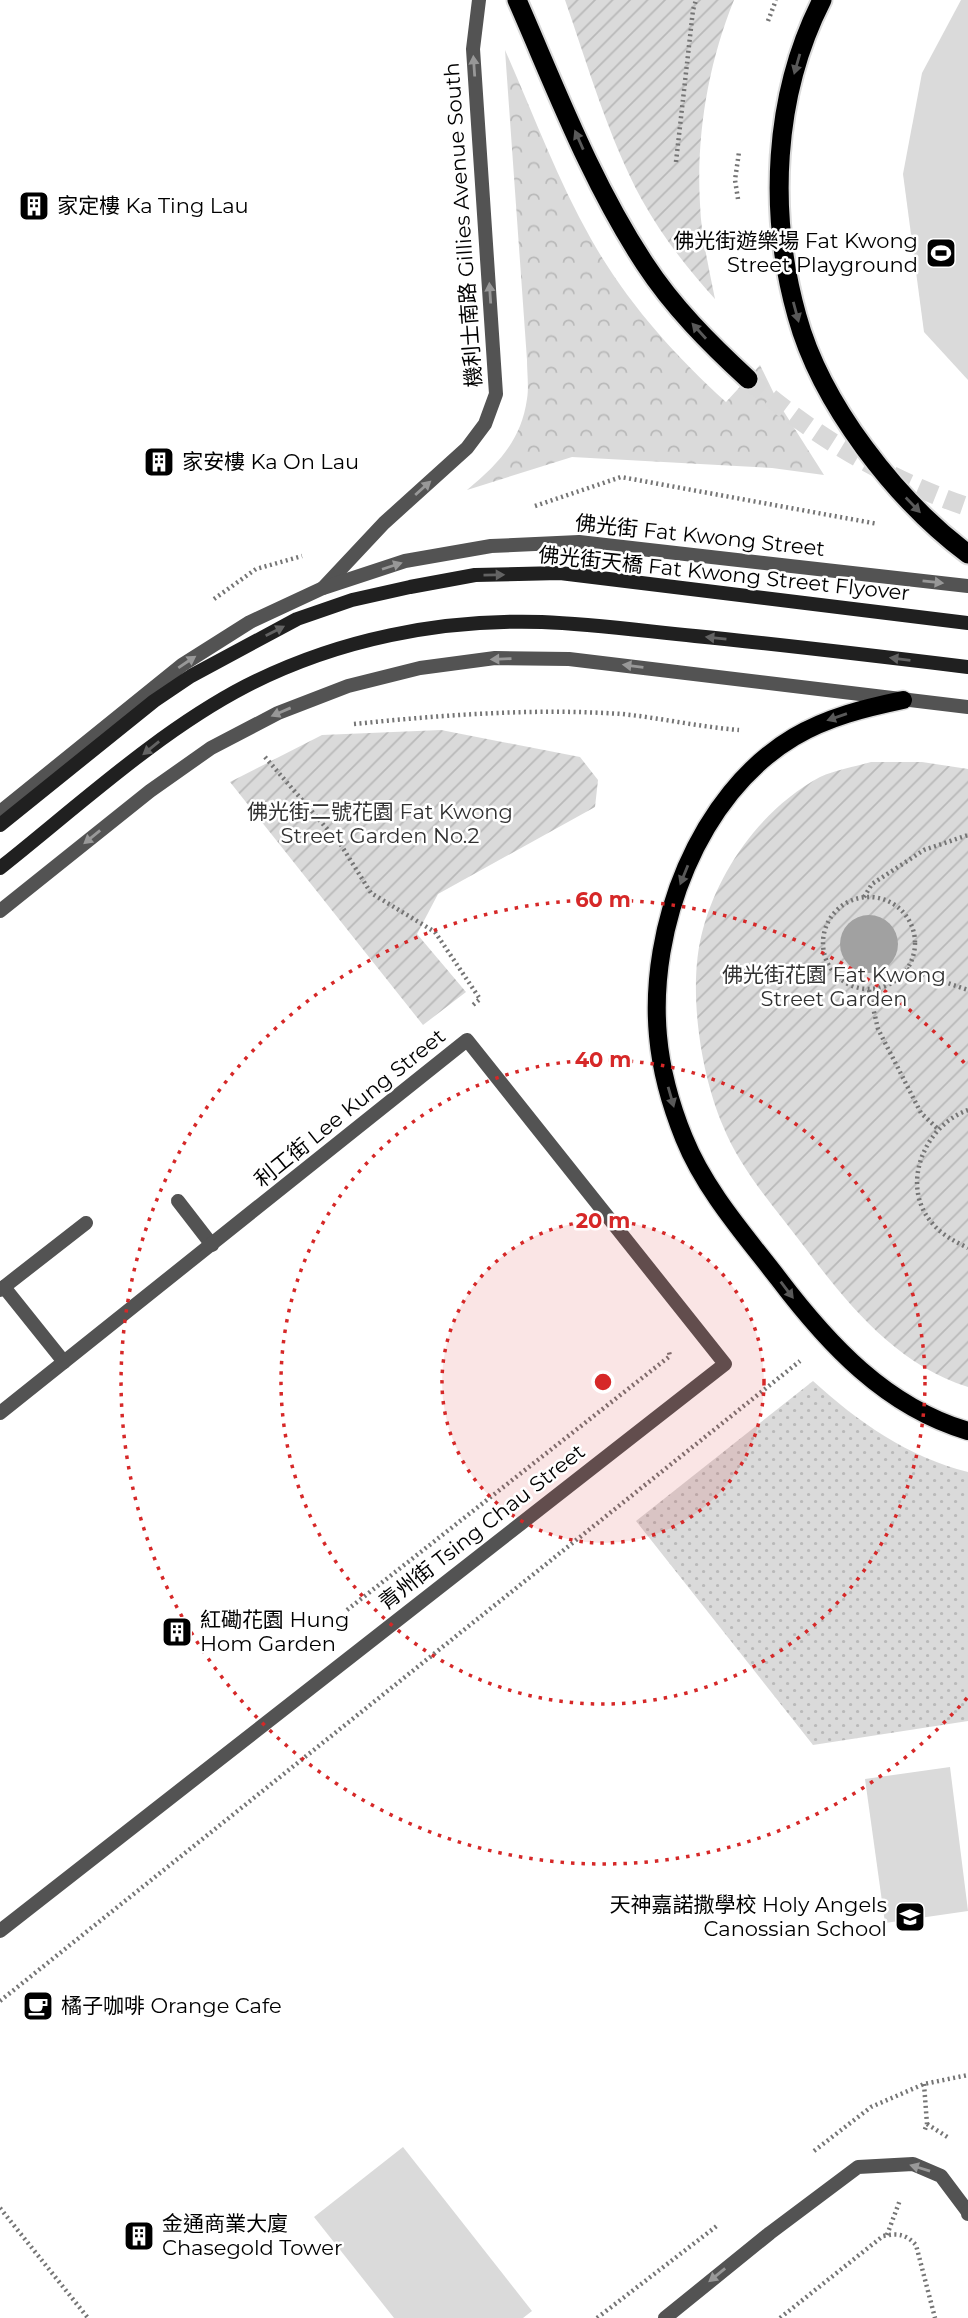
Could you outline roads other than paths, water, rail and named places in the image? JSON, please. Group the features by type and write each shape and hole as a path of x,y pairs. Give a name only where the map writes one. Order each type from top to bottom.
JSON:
{"highway":[{"path":"517,0 595,176 632,244 676,306 710,344 748,379"},
{"path":"822,0 812,19 799,57 788,97 782,137 780,220 786,271 797,318 837,407 868,452 907,500 940,533 968,554"}],"main road":[{"name":"佛光街天橋 Fat Kwong Street Flyover","path":"0,825 154,701 191,676 297,619 352,600 475,575 560,573 968,623"},
{"path":"0,868 163,738 204,711 292,664 344,646 386,636 488,622 530,622 784,645 968,667"},
{"path":"903,700 841,715 793,737 755,767 717,812 687,866 675,895 666,929 659,967 658,1036 663,1070 673,1106 699,1169 718,1199 805,1314 832,1345 879,1384 918,1410 968,1431"}],"street":[{"name":"機利士南路 Gillies Avenue South","path":"323,588 370,537 467,448 485,424 496,394 473,50 478,0"},
{"name":"佛光街 Fat Kwong Street","path":"0,812 182,665 250,622 323,588 405,561 491,546 579,542 968,586"},
{"path":"0,911 150,791 211,748 278,713 348,686 421,668 495,658 569,659 968,707"},
{"name":"利工街 Lee Kung Street","path":"0,1413 467,1040 725,1364"},
{"path":"178,1201 212,1245"},
{"path":"64,1362 2,1289 86,1223"},
{"name":"青州街 Tsing Chau Street","path":"0,1931 725,1364"},
{"path":"665,2318 770,2233 858,2167 913,2164 941,2176 968,2213"}],"tunnel":[{"path":"748,379 798,419 852,454 908,483 968,507"}],"place":[{"name":"家定樓 Ka Ting Lau","path":"34,206"},
{"name":"佛光街遊樂場 Fat Kwong Street Playground","path":"941,253"},
{"name":"家安樓 Ka On Lau","path":"159,462"},
{"name":"紅磡花園 Hung Hom Garden","path":"177,1632"},
{"name":"天神嘉諾撒學校 Holy Angels Canossian School","path":"910,1917"},
{"name":"橘子咖啡 Orange Cafe","path":"38,2006"},
{"name":"金通商業大廈 Chasegold Tower","path":"139,2236"}],"park label":[{"name":"佛光街二號花園 Fat Kwong Street Garden No.2","path":"380,824"},
{"name":"佛光街花園 Fat Kwong Street Garden","path":"834,987"}]}
